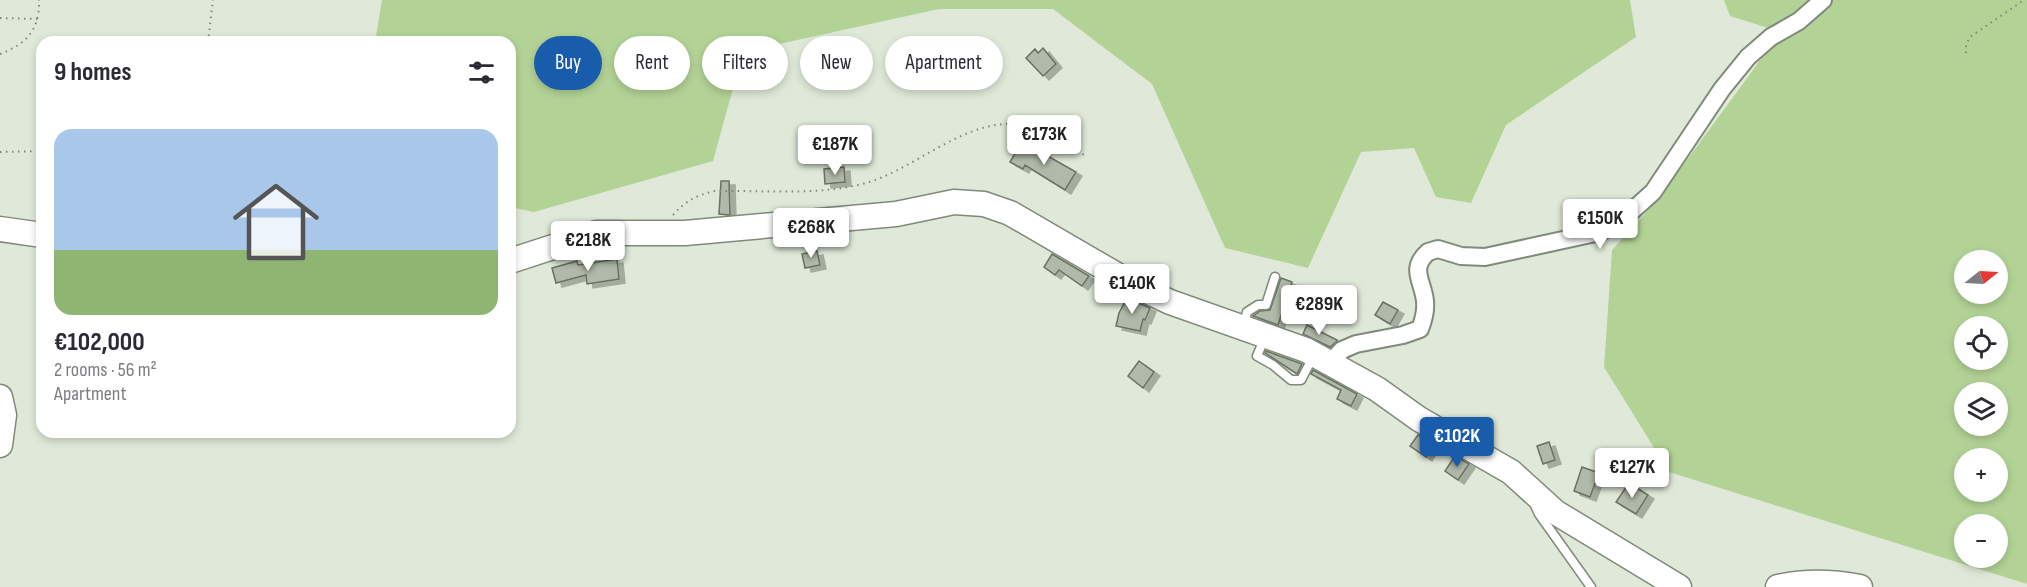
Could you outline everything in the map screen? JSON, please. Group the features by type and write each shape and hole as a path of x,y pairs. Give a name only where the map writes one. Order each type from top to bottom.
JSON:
{"street":[{"path":"1322,358 1356,344 1403,335 1420,329 1425,317 1425,299 1418,276 1418,264 1428,252 1438,249 1461,256 1485,257 1600,232 1623,219 1653,192 1722,89 1748,57 1771,37 1799,21 1823,0"},
{"path":"516,259 596,233 685,233 872,217 954,202 984,204 1010,213 1134,285 1170,302 1322,358 1377,389 1419,419 1511,472 1555,512 1678,587"},
{"path":"0,397 4,415 0,445"},
{"path":"1778,587 1821,582 1860,587"}],"lane":[{"path":"1275,278 1266,305 1258,305 1247,312 1254,333 1257,356 1273,364 1291,380 1301,380 1322,358"},
{"path":"1529,487 1539,514 1591,587"}],"path":[{"path":"0,54 9,51 37,26 39,0"},
{"path":"209,36 213,0"},
{"path":"1966,53 1966,45 1970,37 2025,0"},
{"path":"0,18 38,19"},
{"path":"658,233 678,209 700,194 715,191 816,190 875,180 959,136 980,128 1003,124 1024,124 1045,131 1084,155"},
{"path":"0,152 36,151"}],"green space":[{"path":"382,0 1630,0 1636,37 1506,125 1471,203 1436,197 1414,148 1361,152 1308,268 1225,248 1152,84 1053,9 939,9 816,36 800,36 800,39 788,42 788,36 702,36 702,90 733,90 713,161 534,212 516,208 516,36 376,36"},
{"path":"1724,0 2027,0 2027,584 1976,568 2008,568 2008,514 1954,514 1954,561 1669,472 1604,367 1612,250 1659,198 1781,32 1730,16"}],"building":[{"path":"1043,48 1056,64 1043,76 1026,58 1035,49 1038,53"},
{"path":"1020,145 1030,151 1032,147 1076,172 1065,190 1025,165 1023,169 1010,162"},
{"path":"844,167 845,182 825,184 824,169"},
{"path":"721,181 729,181 730,215 719,214"},
{"path":"817,251 820,265 805,268 802,254"},
{"path":"1052,254 1089,276 1082,286 1059,270 1055,275 1044,267"},
{"path":"617,259 619,279 587,284 586,275 556,283 552,268 577,261 578,265"},
{"path":"1281,278 1292,282 1278,325 1253,316 1260,311 1270,310"},
{"path":"1127,298 1150,308 1145,320 1143,319 1140,331 1116,326 1119,313"},
{"path":"1383,302 1398,310 1390,324 1375,315"},
{"path":"1307,325 1337,341 1330,347 1303,334"},
{"path":"1266,351 1302,364 1297,374 1265,353"},
{"path":"1139,361 1154,372 1143,388 1128,376"},
{"path":"1313,370 1357,394 1351,406 1337,399 1341,390 1311,374"},
{"path":"1418,435 1434,444 1426,457 1410,446"},
{"path":"1549,442 1555,460 1543,464 1537,446"},
{"path":"1455,456 1469,464 1458,480 1445,471"},
{"path":"1582,467 1599,473 1590,497 1574,491"},
{"path":"1629,483 1648,495 1636,514 1616,502"}]}
